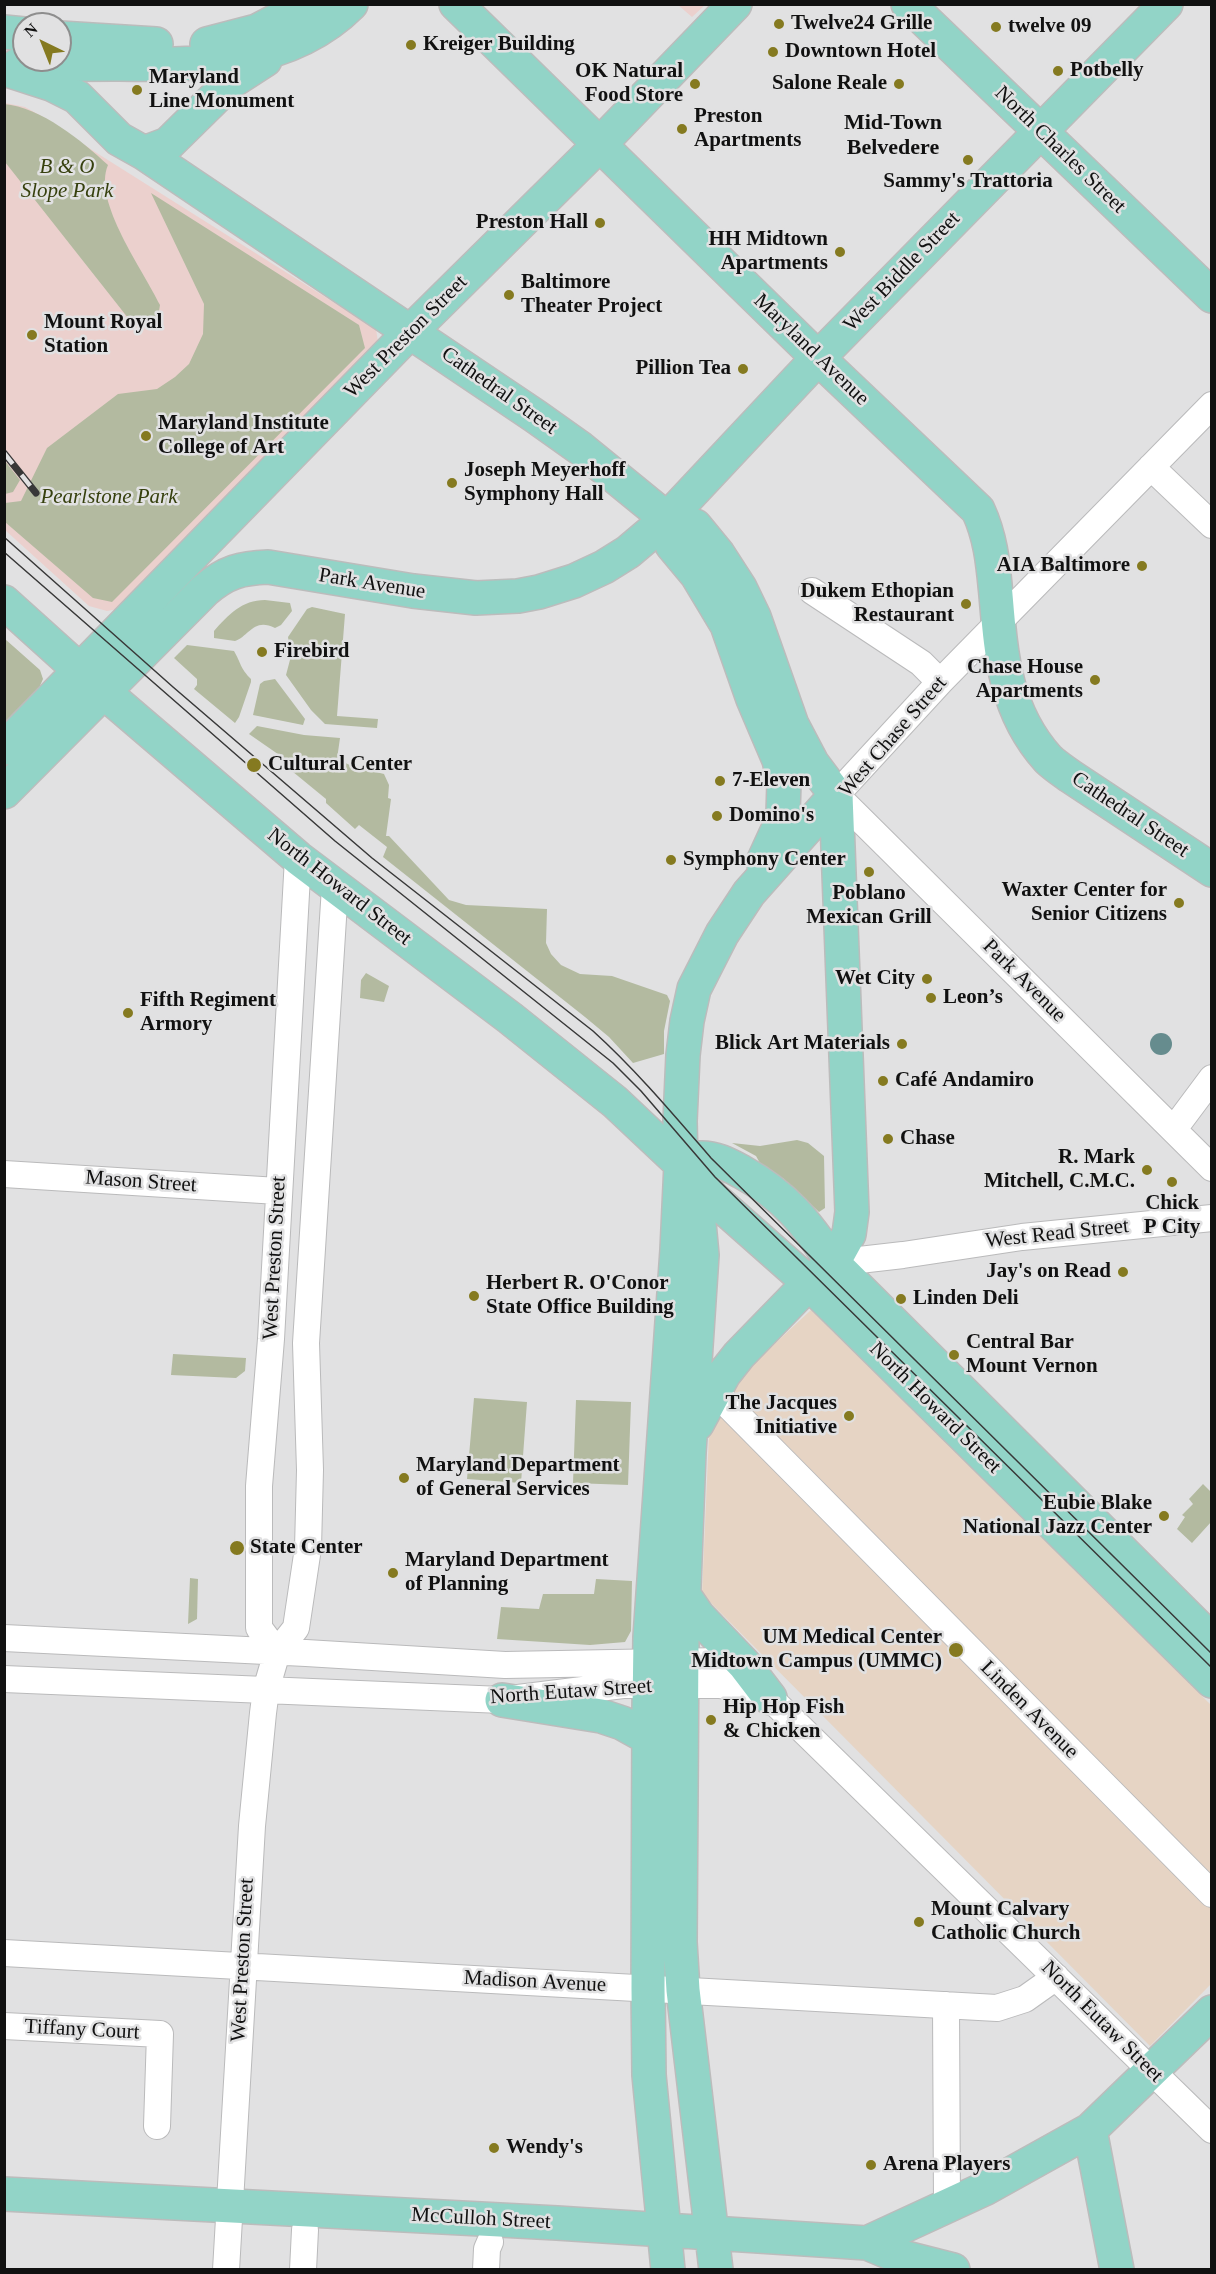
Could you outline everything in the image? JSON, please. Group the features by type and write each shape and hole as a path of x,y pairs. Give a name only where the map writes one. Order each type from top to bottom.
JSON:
{"main road":[{"path":"72,39 179,46 205,44 257,31 308,4"},
{"path":"144,153 168,144 231,82 322,29 351,4"},
{"name":"Maryland Avenue","path":"456,4 818,358 978,510 991,543 1002,661 1012,700 1028,729 1049,759"},
{"name":"West Preston Street","path":"4,748 411,331 600,144 735,4"},
{"name":"North Charles Street","path":"908,4 1212,296"},
{"name":"West Biddle Street","path":"667,519 818,358 1166,4"},
{"path":"72,56 197,65 232,61 295,43"},
{"name":"Cathedral Street","path":"72,57 144,153"},
{"name":"Cathedral Street","path":"4,69 51,84 77,96 119,139 144,153 411,331 580,448 667,519"},
{"path":"668,2270 650,2075 649,1674 677,1250 683,1055 694,990 722,934 749,893 836,795 812,763 792,725 754,618 733,576 695,526 667,519 672,545 697,575 728,626 753,699 779,760 784,782 783,813 780,825 749,893"},
{"name":"Park Avenue","path":"4,792 205,590 229,573 268,567 350,582 447,595 476,598 518,596 574,581 604,567 640,543 667,519"},
{"name":"North Howard Street","path":"4,602 105,693 298,858 510,1018 615,1102 681,1164 714,1199 821,1273 1212,1641"},
{"name":"Cathedral Street","path":"1049,759 1101,797 1212,870"},
{"name":"West Chase Street","path":"821,1273 858,1225 836,795"},
{"name":"North Howard Street","path":"681,1164 697,1158 711,1158 767,1186 792,1207 821,1273 1212,1681"},
{"path":"681,1164 699,1223 702,1255 704,1382 689,1452 681,1674 680,1942 683,1990 716,2270"},
{"path":"704,1382 738,1355 821,1273"},
{"path":"683,1594 698,1616 744,1664 770,1698"},
{"path":"502,1700 601,1716 649,1738"},
{"path":"867,2243 1034,2163 1090,2130 1212,2012"},
{"path":"1090,2130 1117,2270"},
{"name":"McCulloh Street","path":"4,2194 664,2229 867,2243 898,2256 953,2270"}],"street":[{"name":"West Chase Street","path":"836,795 940,682 1212,405"},
{"path":"1151,466 1212,525"},
{"path":"812,591 921,663 940,682"},
{"name":"Park Avenue","path":"836,795 1212,1168"},
{"name":"West Preston Street","path":"277,1652 259,1628 259,1486 271,1339 298,858"},
{"name":"West Preston Street","path":"226,2270 252,1826 266,1690 277,1652 296,1628 308,1548 310,1470 306,1342 335,887"},
{"path":"1174,1129 1212,1078"},
{"name":"Mason Street","path":"4,1174 278,1191"},
{"name":"West Read Street","path":"821,1273 903,1255 1022,1237 1212,1218"},
{"path":"858,1225 884,1249 903,1255"},
{"name":"Linden Avenue","path":"704,1382 1212,1894"},
{"name":"North Eutaw Street","path":"4,1638 681,1674 752,1689 770,1698 1212,2130"},
{"name":"North Eutaw Street","path":"681,1674 721,1661 744,1664"},
{"name":"North Eutaw Street","path":"4,1679 502,1700 590,1688 649,1674"},
{"name":"Madison Avenue","path":"4,1953 997,2008 1025,1999 1056,1977"},
{"path":"946,2005 947,2206"},
{"name":"Tiffany Court","path":"4,2026 160,2034 158,2126"},
{"path":"303,2270 305,2230"},
{"path":"486,2270 487,2249 490,2242"}],"shaded area":[{"path":"678,5 705,5 692,17"},
{"name":"Maryland Institute College of Art","path":"5,103 25,107 47,119 92,150 376,329 378,342 118,609 107,611 89,606 5,530"},
{"name":"UM Medical Center Midtown Campus (UMMC)","path":"811,1310 1211,1705 1211,1984 1150,2046 702,1594 709,1434 740,1376"}],"green space":[{"name":"B & O Slope Park","path":"4,104 18,106 46,118 73,136 108,165 105,180 113,216 160,305 158,317 149,325 132,323 5,162"},
{"name":"Pearlstone Park","path":"151,193 359,325 365,348 112,602 93,598 5,522 5,503 21,501 47,448 118,394 157,389 189,364 203,334 204,304"},
{"path":"5,461 20,480 13,492 5,494"},
{"path":"265,600 290,603 292,611 281,625 275,628 268,625 257,626 235,641 214,638 214,631 236,610 249,603"},
{"path":"312,607 345,614 337,716 378,719 377,728 325,724 311,710 286,675 291,656 288,637 307,609"},
{"path":"5,639 40,670 43,679 39,688 5,723"},
{"path":"187,645 234,651 251,679 235,723 194,689 197,679 174,658"},
{"path":"275,679 305,719 303,725 253,715 260,684"},
{"path":"257,726 304,735 340,738 337,759 356,768 368,767 368,770 384,774 389,785 388,798 391,799 386,836 389,836 449,900 466,905 547,909 546,943 551,954 561,965 580,974 612,976 667,995 670,1001 664,1031 664,1054 633,1063 609,1037 585,1017 383,857 387,847 359,825 355,829 326,803 326,799 287,767 285,759 249,734"},
{"path":"366,973 389,986 384,1002 360,998 361,980"},
{"path":"797,1140 808,1143 824,1156 825,1208 819,1212 784,1179 761,1165 756,1156 732,1143 760,1146"},
{"path":"173,1354 246,1358 245,1371 236,1378 171,1375"},
{"path":"474,1398 527,1402 521,1483 467,1479"},
{"path":"576,1400 631,1402 628,1485 573,1483"},
{"path":"1203,1484 1211,1492 1211,1522 1192,1543 1177,1529 1185,1517 1182,1515 1193,1504 1189,1499"},
{"path":"190,1578 198,1579 197,1619 188,1624"},
{"path":"596,1579 632,1581 631,1631 625,1642 590,1645 497,1639 501,1607 539,1609 543,1594 594,1594"}],"water":[{"path":"1161,1033 1169,1036 1172,1044 1169,1052 1161,1055 1153,1052 1150,1044 1153,1036"}],"tram line":[{"path":"4,537 173,687 372,858 593,1031 639,1077 711,1158 1212,1654"},
{"path":"4,552 335,841 613,1063 641,1091 715,1177 1212,1668"}],"railway":[{"path":"4,453 36,493"}],"place":[{"name":"Twelve24 Grille","path":"779,24"},
{"name":"twelve 09","path":"996,27"},
{"name":"Kreiger Building","path":"411,45"},
{"name":"Downtown Hotel","path":"773,52"},
{"name":"Potbelly","path":"1058,71"},
{"name":"OK Natural Food Store","path":"695,84"},
{"name":"Salone Reale","path":"899,84"},
{"name":"Maryland Line Monument","path":"137,90"},
{"name":"Preston Apartments","path":"682,129"},
{"name":"Sammy's Trattoria","path":"968,160"},
{"name":"Preston Hall","path":"600,223"},
{"name":"HH Midtown Apartments","path":"840,252"},
{"name":"Baltimore Theater Project","path":"509,295"},
{"name":"Mount Royal Station","path":"32,335"},
{"name":"Pillion Tea","path":"743,369"},
{"name":"Maryland Institute College of Art","path":"146,436"},
{"name":"Joseph Meyerhoff Symphony Hall","path":"452,483"},
{"name":"AIA Baltimore","path":"1142,566"},
{"name":"Dukem Ethopian Restaurant","path":"966,604"},
{"name":"Firebird","path":"262,652"},
{"name":"Chase House Apartments","path":"1095,680"},
{"name":"Cultural Center","path":"254,765"},
{"name":"7-Eleven","path":"720,781"},
{"name":"Domino's","path":"717,816"},
{"name":"Symphony Center","path":"671,860"},
{"name":"Poblano Mexican Grill","path":"869,872"},
{"name":"Waxter Center for Senior Citizens","path":"1179,903"},
{"name":"Wet City","path":"927,979"},
{"name":"Leon’s","path":"931,998"},
{"name":"Fifth Regiment Armory","path":"128,1013"},
{"name":"Blick Art Materials","path":"902,1044"},
{"name":"Café Andamiro","path":"883,1081"},
{"name":"Chase","path":"888,1139"},
{"name":"R. Mark Mitchell, C.M.C.","path":"1147,1170"},
{"name":"Chick P City","path":"1172,1182"},
{"name":"Jay's on Read","path":"1123,1272"},
{"name":"Herbert R. O'Conor State Office Building","path":"474,1296"},
{"name":"Linden Deli","path":"901,1299"},
{"name":"Central Bar Mount Vernon","path":"954,1355"},
{"name":"The Jacques Initiative","path":"849,1416"},
{"name":"Maryland Department of General Services","path":"404,1478"},
{"name":"Eubie Blake National Jazz Center","path":"1164,1516"},
{"name":"State Center","path":"237,1548"},
{"name":"Maryland Department of Planning","path":"393,1573"},
{"name":"UM Medical Center Midtown Campus (UMMC)","path":"956,1650"},
{"name":"Hip Hop Fish & Chicken","path":"711,1720"},
{"name":"Mount Calvary Catholic Church","path":"919,1922"},
{"name":"Wendy's","path":"494,2148"},
{"name":"Arena Players","path":"871,2165"}],"district":[{"name":"Mid-Town Belvedere","path":"893,136"}]}
